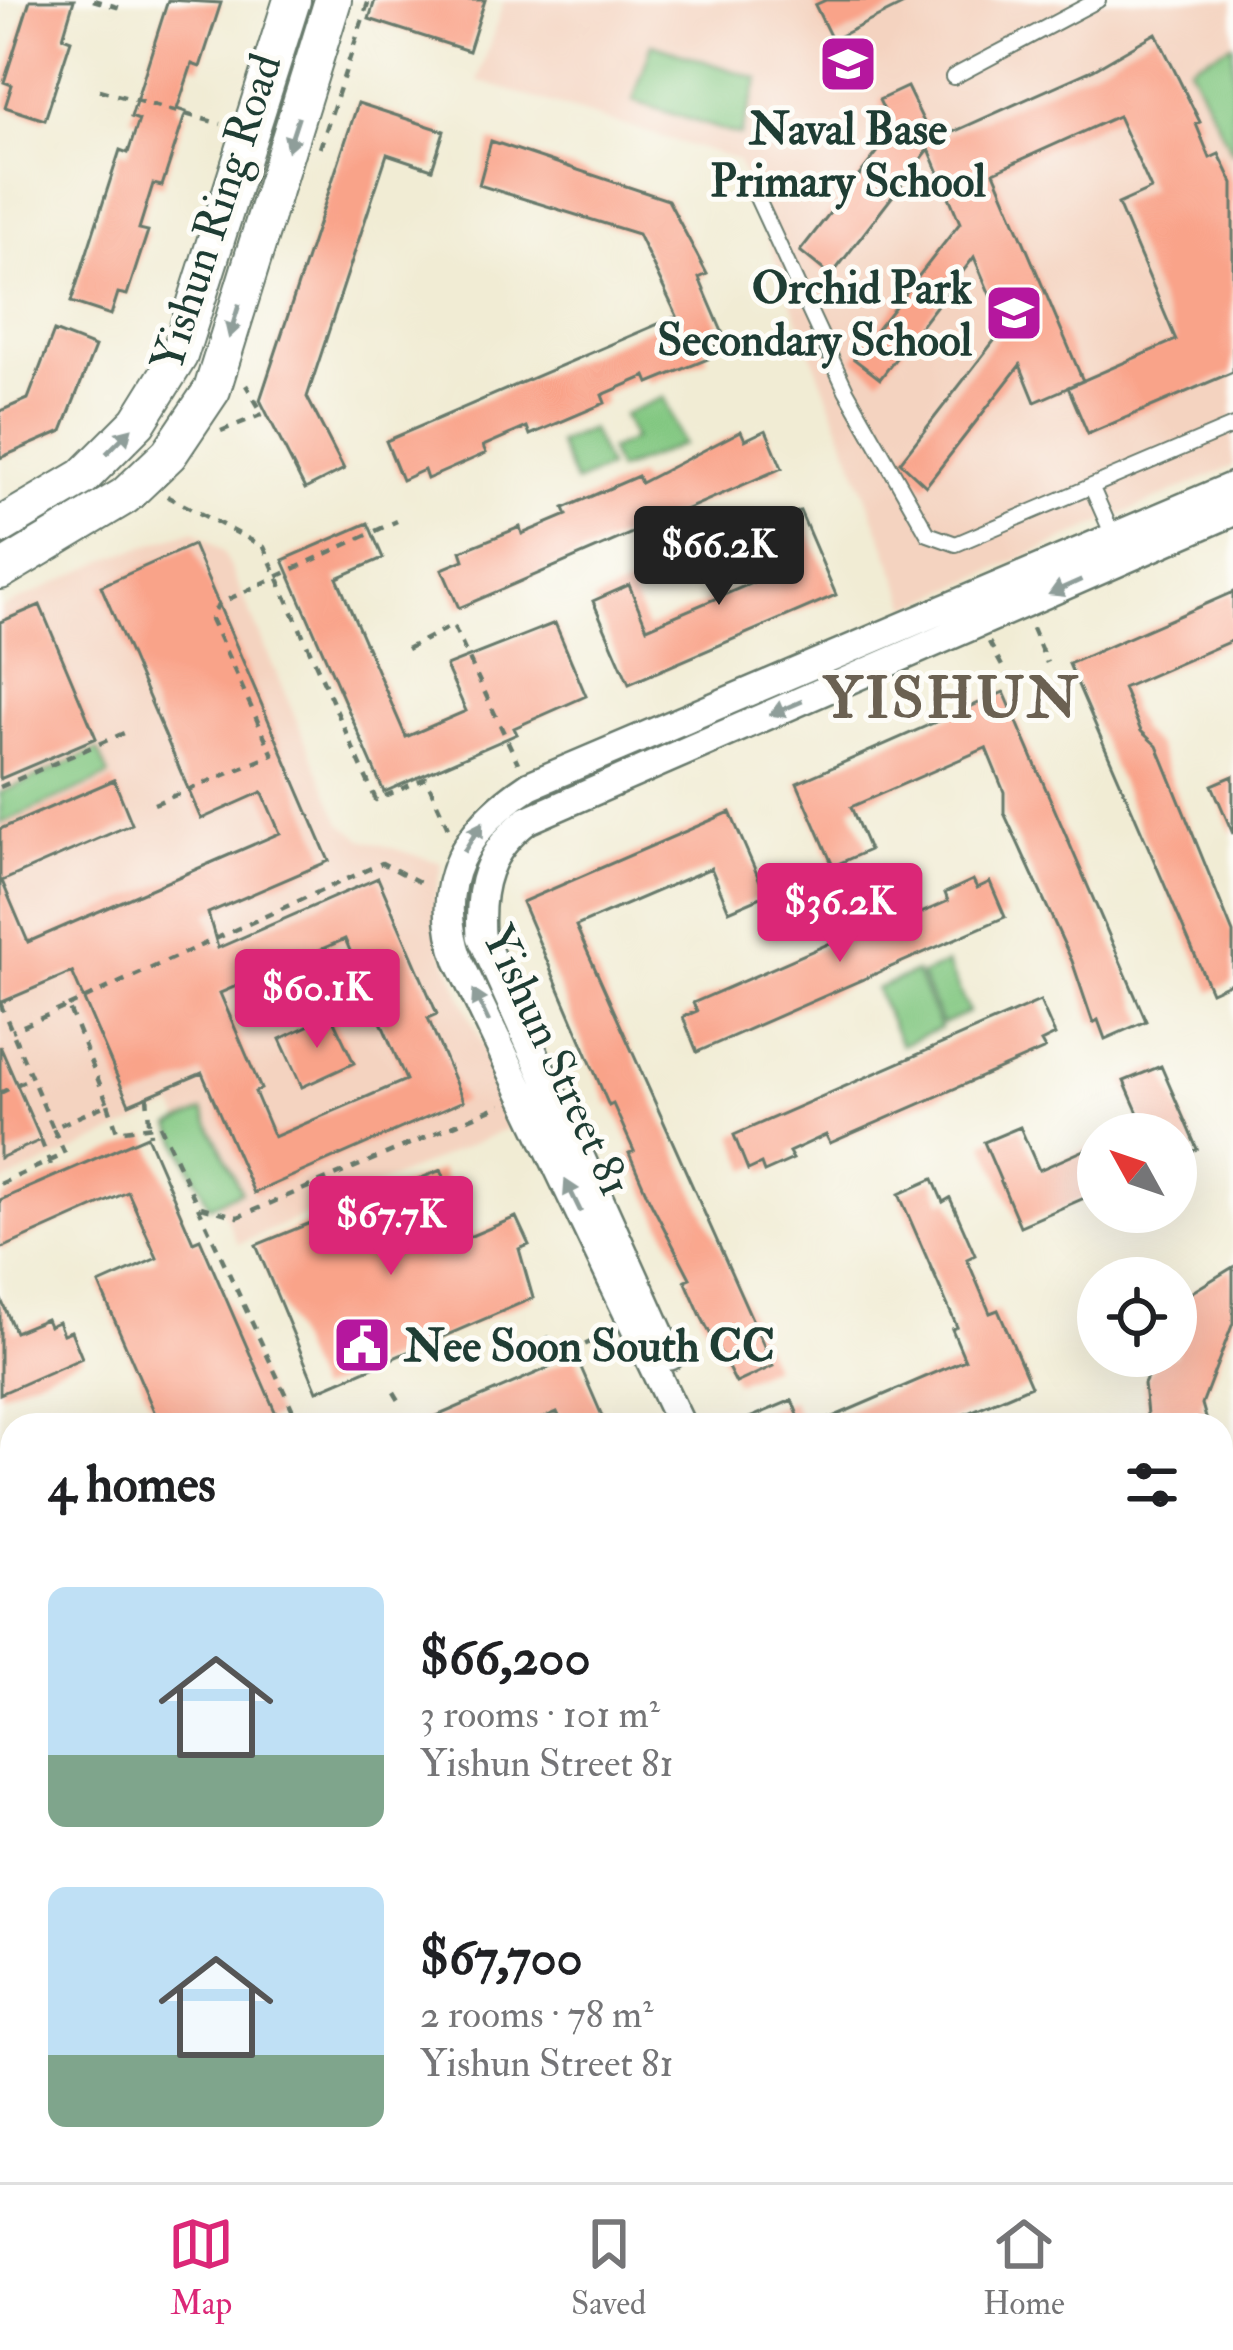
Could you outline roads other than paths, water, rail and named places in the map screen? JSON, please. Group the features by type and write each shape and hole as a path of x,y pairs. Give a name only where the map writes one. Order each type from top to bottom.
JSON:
{"main road":[{"name":"Yishun Ring Road","path":"0,526 83,477 137,422 179,356 292,0"},
{"name":"Yishun Ring Road","path":"0,572 125,496 169,454 212,390 333,0"}],"street":[{"name":"Yishun Street 81","path":"693,1413 561,1143 481,936 478,900 488,863 506,836 528,820 888,649 1003,617 1233,486"},
{"name":"Yishun Street 81","path":"1119,549 1233,512"},
{"name":"Yishun Street 81","path":"606,1238 676,1413"}],"lane":[{"path":"953,77 1098,0"},
{"path":"752,187 846,390 928,534 956,544 1233,426"},
{"path":"1091,488 1119,549"}],"place":[{"name":"Naval Base Primary School","path":"848,64"},
{"name":"Orchid Park Secondary School","path":"1014,313"},
{"name":"Nee Soon South CC","path":"362,1345"}],"district":[{"name":"YISHUN","path":"952,697"}]}
